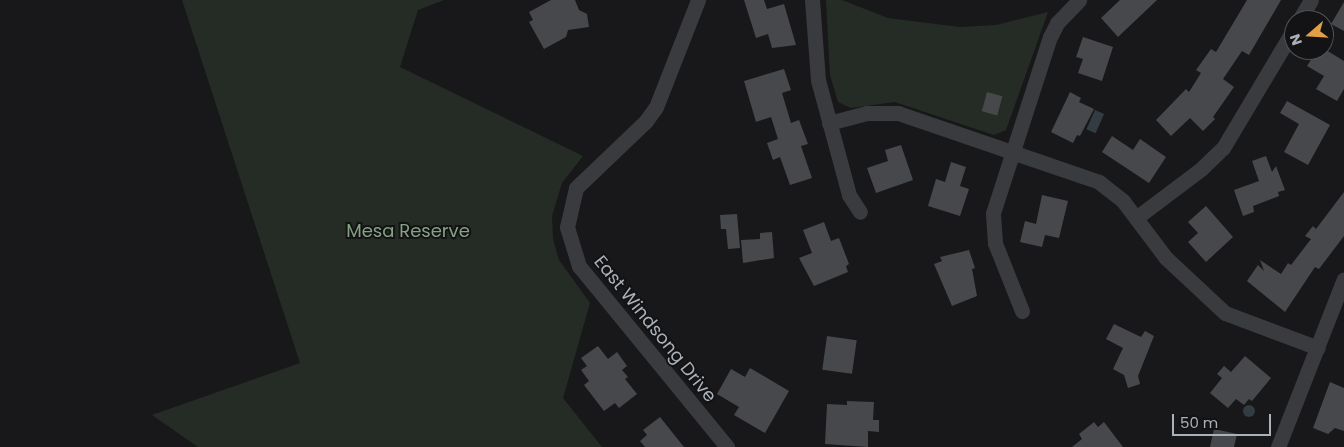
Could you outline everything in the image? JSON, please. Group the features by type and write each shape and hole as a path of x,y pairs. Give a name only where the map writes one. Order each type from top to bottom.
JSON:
{"street":[{"name":"East Windsong Drive","path":"698,0 656,107 646,121 576,188 567,227 579,266 726,447"},
{"path":"812,0 818,80 849,194 860,212"},
{"path":"1022,311 995,243 993,228 996,198 1050,37 1057,23 1078,0"},
{"path":"1136,218 1201,169 1223,148 1284,46"},
{"path":"829,123 867,114 898,113 1099,182 1123,201 1166,258 1225,313 1318,348"},
{"path":"1278,447 1344,279"}],"green space":[{"name":"Mesa Reserve","path":"182,0 444,0 418,10 400,67 583,156 562,183 552,216 553,239 559,260 590,303 563,398 602,447 198,447 152,415 300,363"},
{"path":"826,0 842,0 888,18 960,27 996,25 1048,12 1006,130 994,135 895,102 851,108 838,102 830,75"}],"shaded area":[{"path":"1095,110 1104,114 1096,133 1086,129"},
{"path":"1249,405 1255,411 1249,417 1243,411"}],"building":[{"path":"551,0 575,0 579,10 587,14 589,27 568,30 566,37 544,49 529,22 533,20 529,12"},
{"path":"744,0 764,0 767,9 784,4 796,45 772,48 768,34 756,38"},
{"path":"1120,0 1157,0 1118,37 1101,18"},
{"path":"1247,0 1281,0 1249,55 1242,51 1223,79 1234,87 1213,117 1215,119 1203,131 1190,118 1171,136 1156,120 1186,89 1189,92 1201,73 1196,70 1211,49 1216,52"},
{"path":"1344,2 1344,31 1334,26 1334,19"},
{"path":"1083,37 1113,47 1102,81 1078,73 1083,59 1076,57"},
{"path":"1334,55 1344,61 1344,89 1337,101 1316,89 1324,76 1307,66 1311,60 1334,60"},
{"path":"784,69 791,90 782,93 791,123 799,120 808,144 801,146 812,178 790,185 780,157 773,160 767,143 778,139 771,117 756,122 744,81"},
{"path":"987,92 1002,96 997,115 982,111"},
{"path":"1070,92 1081,98 1079,102 1094,109 1080,136 1077,135 1073,143 1051,132"},
{"path":"1287,101 1330,125 1308,165 1284,152 1299,124 1280,113"},
{"path":"1112,136 1133,150 1140,139 1166,157 1149,183 1102,152"},
{"path":"901,145 913,180 876,193 867,168 888,161 885,150"},
{"path":"1266,156 1272,172 1276,166 1285,190 1278,192 1279,196 1253,206 1254,212 1243,216 1234,190 1259,181 1252,161"},
{"path":"951,162 966,167 960,186 969,189 960,216 928,206 936,179 945,182"},
{"path":"1344,192 1344,236 1319,269 1315,267 1285,312 1247,281 1258,265 1264,271 1260,260 1281,274 1288,263 1291,265 1311,239 1305,236 1313,226 1316,229"},
{"path":"1042,195 1068,201 1059,238 1045,235 1042,247 1020,242 1025,221 1036,224"},
{"path":"1206,206 1233,237 1206,262 1188,242 1198,233 1188,222"},
{"path":"737,214 740,248 728,249 726,229 721,229 720,215"},
{"path":"824,222 831,241 839,238 849,264 846,266 848,272 814,286 799,258 812,253 803,230"},
{"path":"772,232 774,258 743,263 741,240 760,239 760,233"},
{"path":"969,250 975,268 972,269 977,296 952,306 934,264 942,261 940,257"},
{"path":"1114,324 1141,337 1145,331 1154,336 1138,376 1140,384 1128,388 1124,375 1113,369 1123,348 1106,339"},
{"path":"827,336 857,340 852,374 822,370"},
{"path":"598,346 608,359 617,352 627,366 622,370 628,377 625,379 637,394 619,408 615,403 604,411 584,385 589,381 581,370 587,366 581,358"},
{"path":"1245,356 1271,378 1252,401 1249,399 1244,405 1236,399 1228,408 1210,393 1222,378 1217,374 1224,366 1231,372"},
{"path":"750,368 789,391 765,433 734,415 739,407 717,394 731,369 745,377"},
{"path":"1330,382 1344,388 1344,431 1335,428 1328,434 1313,428"},
{"path":"847,401 874,402 873,420 879,420 879,432 868,431 868,447 825,444 827,404 847,405"},
{"path":"660,417 684,447 645,447 640,441 647,435 643,430"},
{"path":"1094,422 1098,427 1104,422 1123,447 1072,447 1082,439 1079,434"},
{"path":"1214,429 1237,434 1234,447 1210,447"}]}
